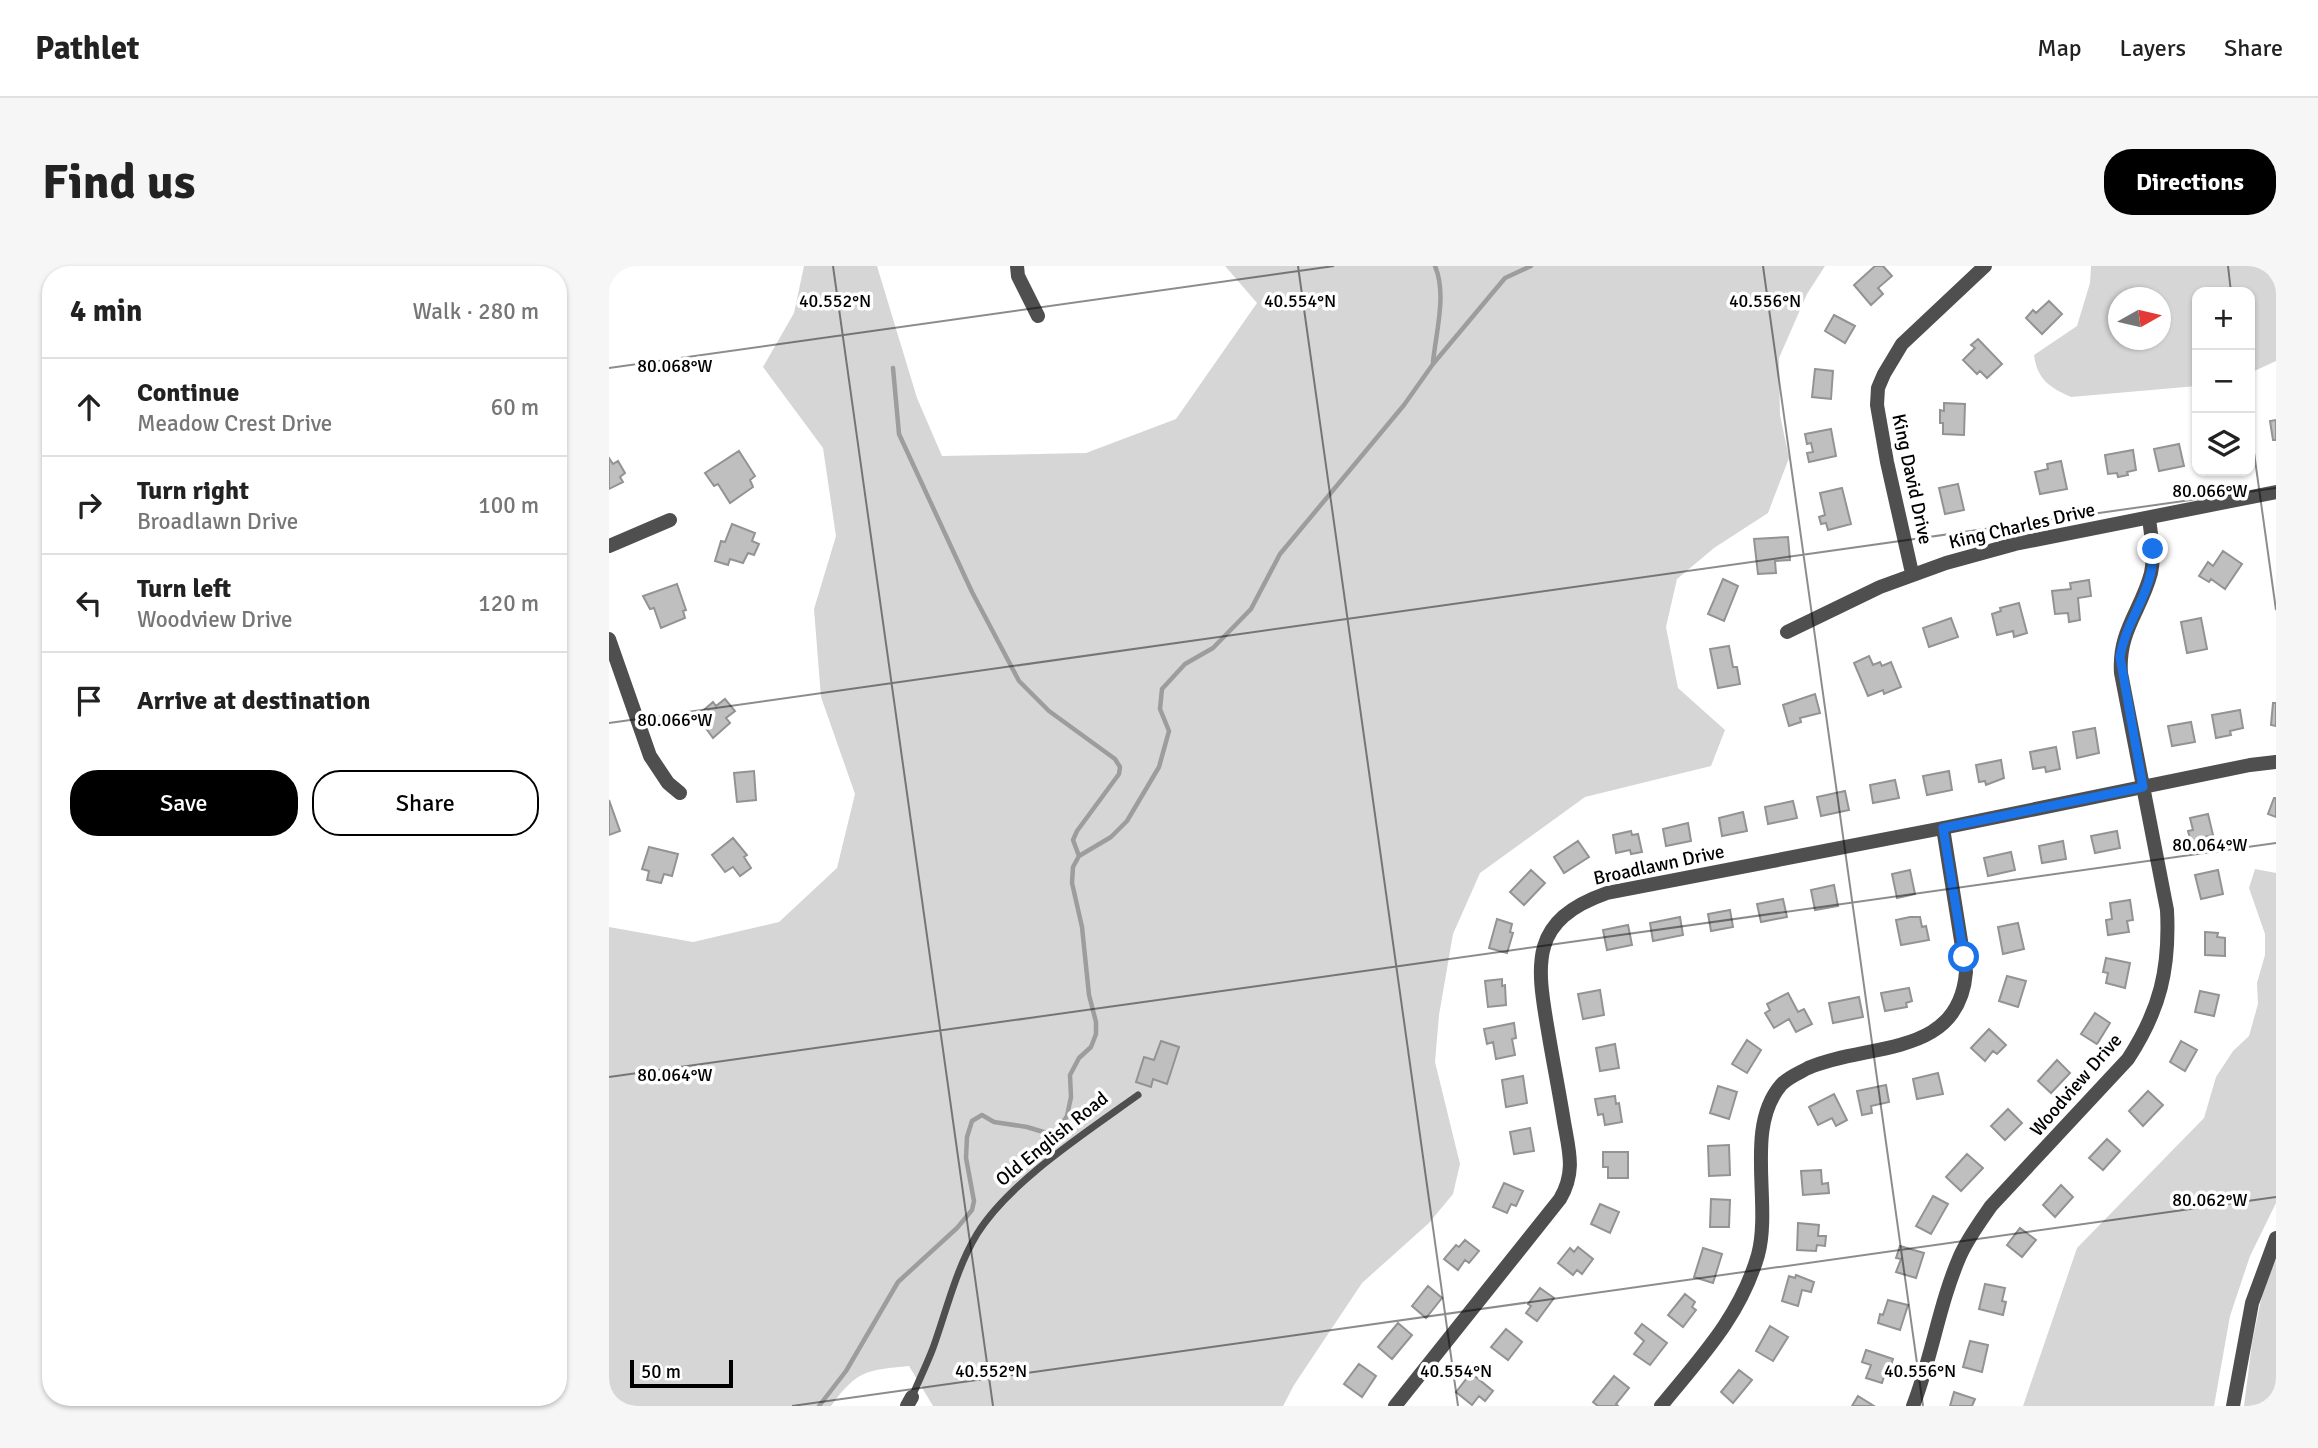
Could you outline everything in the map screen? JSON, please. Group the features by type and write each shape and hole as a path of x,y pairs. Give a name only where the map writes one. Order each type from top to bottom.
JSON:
{"street":[{"path":"1017,266 1018,276 1038,316"},
{"name":"King David Drive","path":"1912,573 1878,418 1878,388 1902,344 1985,266"},
{"name":"King Charles Drive","path":"1787,632 1839,605 1912,573 2015,544 2276,492"},
{"name":"Woodview Drive","path":"1913,1406 1960,1256 1973,1231 1991,1206 2128,1059 2145,1034 2156,1010 2165,975 2169,939 2168,910 2120,657 2123,637 2144,595 2151,571 2153,549 2149,517"},
{"path":"609,546 670,520"},
{"path":"609,639 650,756 663,777 680,793"},
{"name":"Broadlawn Drive","path":"1395,1406 1568,1186 1571,1173 1568,1146 1539,964 1543,948 1557,922 1584,901 1607,893 2276,762"},
{"path":"1661,1406 1733,1315 1754,1265 1761,1234 1763,1132 1772,1097 1783,1082 1819,1063 1921,1039 1943,1024 1959,1003 1965,987 1966,972 1943,828"},
{"path":"2233,1406 2252,1303 2276,1238"}],"lane":[{"name":"Old English Road","path":"909,1401 933,1350 951,1290 978,1233 1012,1190 1138,1095"}],"shaded area":[{"path":"804,266 877,266 917,398 942,456 1086,453 1176,419 1257,303 1225,266 1825,266 1807,294 1779,358 1780,415 1789,458 1768,513 1714,548 1677,579 1666,627 1678,688 1725,730 1711,766 1585,797 1480,873 1453,934 1439,1015 1435,1062 1460,1164 1453,1194 1429,1223 1362,1283 1283,1406 933,1406 909,1366 864,1374 848,1385 831,1406 609,1406 609,927 693,942 779,922 837,868 855,794 821,697 814,609 836,536 823,448 763,367 794,313"},
{"path":"2091,266 2276,266 2276,361 2255,371 2255,287 2192,287 2192,386 2071,397 2057,390 2041,376 2034,355 2077,326 2090,283"},
{"path":"2255,869 2276,873 2276,1203 2250,1256 2230,1316 2214,1406 2023,1406 2077,1248 2204,1118 2216,1077 2233,1051 2249,1036 2258,1004 2257,983 2265,955 2265,934 2249,888"},
{"path":"2276,1259 2276,1406 2244,1406 2252,1343 2263,1290"}],"building":[{"path":"1875,266 1883,266 1892,276 1878,288 1883,294 1871,305 1854,285"},
{"path":"2049,301 2062,314 2042,334 2026,318 2033,310 2036,313"},
{"path":"1834,315 1855,326 1845,343 1825,331"},
{"path":"1978,339 2002,364 1987,378 1980,371 1977,374 1963,360 1975,348 1971,345"},
{"path":"1815,369 1833,371 1831,399 1812,397"},
{"path":"1944,403 1965,404 1964,435 1943,434 1940,410 1944,411"},
{"path":"2276,420 2276,440 2273,440 2270,421"},
{"path":"1831,429 1836,456 1809,462 1807,453 1813,452 1811,443 1807,444 1805,434"},
{"path":"2179,444 2184,466 2159,471 2154,449"},
{"path":"2133,450 2136,470 2118,477 2117,473 2108,474 2105,455"},
{"path":"739,451 755,476 750,480 753,487 730,503 718,484 714,486 705,473"},
{"path":"609,458 613,464 618,461 625,473 620,477 623,482 609,489"},
{"path":"2061,461 2067,489 2040,494 2035,472 2048,469 2047,464"},
{"path":"1958,484 1964,510 1945,514 1939,488"},
{"path":"1842,488 1851,524 1828,530 1826,523 1821,524 1819,517 1825,515 1820,493"},
{"path":"732,524 755,533 752,541 759,544 754,555 748,553 743,563 730,559 728,565 715,561 721,541 725,542"},
{"path":"1788,537 1790,560 1775,561 1776,573 1758,574 1754,539"},
{"path":"2223,551 2242,564 2225,589 2211,579 2209,582 2199,576 2208,562 2213,566"},
{"path":"1723,579 1738,586 1724,621 1708,614"},
{"path":"2089,580 2091,596 2078,598 2080,620 2069,622 2068,613 2055,614 2052,591 2071,589 2070,583"},
{"path":"677,584 686,610 683,611 685,618 661,628 654,608 650,609 643,596"},
{"path":"2019,603 2027,633 2014,637 2013,631 1997,635 1992,614 2001,611 2000,608"},
{"path":"1951,618 1958,637 1929,647 1923,628"},
{"path":"2201,618 2207,649 2187,653 2181,622"},
{"path":"1729,646 1740,684 1718,688 1710,649"},
{"path":"1869,656 1873,665 1880,662 1882,666 1891,662 1901,687 1884,694 1883,690 1868,696 1854,663"},
{"path":"1815,694 1820,713 1800,718 1801,722 1789,726 1783,705"},
{"path":"725,699 735,711 726,718 730,723 713,738 697,716 713,702 716,706"},
{"path":"2273,703 2276,703 2276,726 2271,725"},
{"path":"2240,710 2243,728 2230,731 2231,735 2216,738 2212,715"},
{"path":"2191,722 2195,742 2172,746 2168,726"},
{"path":"2095,728 2099,753 2077,758 2073,732"},
{"path":"2056,747 2060,769 2046,772 2045,767 2033,769 2030,752"},
{"path":"2001,760 2004,778 1986,785 1985,781 1979,782 1976,765"},
{"path":"754,771 756,800 737,802 734,773"},
{"path":"1949,771 1952,790 1927,795 1923,776"},
{"path":"1895,780 1899,798 1873,803 1870,785"},
{"path":"1845,791 1849,810 1821,816 1817,797"},
{"path":"2276,798 2276,817 2268,814"},
{"path":"609,800 620,831 609,835"},
{"path":"1793,801 1797,818 1768,824 1765,807"},
{"path":"1743,812 1747,831 1722,836 1719,818"},
{"path":"2208,814 2213,835 2205,837 2206,843 2192,846 2188,831 2193,830 2190,818"},
{"path":"1688,823 1691,841 1666,846 1663,829"},
{"path":"1631,831 1632,835 1638,834 1642,852 1631,854 1630,850 1616,853 1613,835"},
{"path":"2117,831 2120,848 2095,853 2091,836"},
{"path":"733,838 747,855 744,857 751,868 740,876 733,867 725,872 712,855"},
{"path":"1578,841 1589,857 1564,873 1554,857"},
{"path":"2063,841 2066,859 2042,863 2039,846"},
{"path":"649,847 678,854 672,876 664,874 661,883 647,880 649,871 642,869"},
{"path":"2011,852 2015,870 1988,876 1984,858"},
{"path":"1531,870 1545,883 1524,905 1510,892"},
{"path":"1910,870 1915,894 1897,898 1892,874"},
{"path":"2218,870 2223,894 2201,899 2195,875"},
{"path":"1834,885 1838,906 1815,910 1811,890"},
{"path":"1783,899 1787,917 1761,922 1757,904"},
{"path":"2130,900 2133,920 2127,921 2129,932 2108,935 2106,920 2112,919 2110,903"},
{"path":"1730,910 1733,927 1711,931 1708,914"},
{"path":"1680,917 1683,935 1653,941 1650,923"},
{"path":"1920,917 1922,927 1926,926 1929,940 1901,945 1896,920"},
{"path":"1497,919 1512,924 1510,932 1513,933 1507,953 1489,948"},
{"path":"2018,923 2024,949 2003,954 1998,927"},
{"path":"1628,925 1632,945 1607,950 1603,930"},
{"path":"2205,932 2218,933 2217,937 2225,938 2225,956 2205,955"},
{"path":"2106,958 2130,963 2125,988 2106,983 2108,973 2103,972"},
{"path":"2007,976 2026,981 2018,1007 1999,1001"},
{"path":"1502,979 1506,1005 1488,1007 1485,981"},
{"path":"1909,988 1912,1001 1906,1003 1907,1007 1885,1011 1881,993"},
{"path":"1600,990 1604,1015 1583,1019 1578,994"},
{"path":"2200,991 2219,995 2214,1016 2195,1012"},
{"path":"1788,993 1798,1012 1804,1009 1812,1024 1796,1032 1789,1019 1774,1028 1765,1013 1770,1010 1767,1004"},
{"path":"1859,997 1863,1017 1833,1023 1829,1003"},
{"path":"2095,1013 2110,1023 2097,1044 2081,1034"},
{"path":"1514,1023 1516,1038 1512,1039 1515,1055 1496,1059 1493,1042 1487,1044 1484,1029"},
{"path":"1989,1029 2006,1045 1997,1054 1993,1051 1985,1061 1971,1048"},
{"path":"1747,1040 1761,1050 1747,1073 1732,1064"},
{"path":"1161,1041 1179,1047 1167,1084 1153,1079 1151,1087 1136,1082 1144,1057 1154,1060"},
{"path":"2181,1041 2197,1050 2185,1071 2170,1062"},
{"path":"1615,1044 1619,1068 1600,1071 1596,1048"},
{"path":"2057,1060 2070,1073 2051,1093 2038,1081"},
{"path":"1938,1073 1943,1094 1917,1099 1913,1079"},
{"path":"1523,1076 1527,1103 1506,1107 1502,1080"},
{"path":"1886,1085 1889,1102 1871,1106 1872,1113 1862,1115 1857,1091"},
{"path":"1718,1086 1737,1092 1729,1119 1710,1113"},
{"path":"2148,1091 2163,1105 2143,1126 2129,1111"},
{"path":"1834,1094 1847,1120 1836,1126 1832,1118 1818,1125 1809,1107"},
{"path":"1615,1096 1622,1122 1605,1125 1603,1114 1598,1115 1595,1099"},
{"path":"2008,1109 2022,1123 2005,1140 1991,1126"},
{"path":"1530,1128 1534,1151 1514,1154 1510,1132"},
{"path":"2107,1139 2120,1151 2103,1170 2089,1158"},
{"path":"1729,1145 1730,1175 1709,1176 1708,1146"},
{"path":"1603,1152 1628,1152 1628,1178 1608,1178 1608,1167 1603,1167"},
{"path":"1967,1154 1983,1168 1961,1191 1946,1177"},
{"path":"1821,1170 1822,1184 1828,1183 1829,1193 1803,1195 1801,1171"},
{"path":"1504,1183 1523,1191 1516,1206 1511,1204 1507,1213 1493,1207"},
{"path":"2061,1185 2073,1197 2055,1217 2043,1205"},
{"path":"1933,1196 1948,1204 1931,1234 1916,1226"},
{"path":"1711,1199 1730,1200 1729,1227 1710,1227"},
{"path":"1600,1204 1619,1212 1610,1233 1591,1224"},
{"path":"1798,1223 1819,1225 1818,1236 1826,1236 1825,1246 1817,1245 1816,1251 1797,1250"},
{"path":"2020,1228 2036,1240 2022,1257 2007,1245"},
{"path":"1465,1240 1479,1251 1469,1263 1465,1260 1458,1270 1444,1259 1456,1245 1459,1247"},
{"path":"1900,1246 1924,1253 1916,1278 1896,1272 1901,1259 1896,1258"},
{"path":"1578,1247 1593,1259 1582,1274 1577,1270 1573,1275 1558,1263 1570,1248 1574,1252"},
{"path":"1703,1248 1722,1254 1713,1283 1694,1277"},
{"path":"1796,1275 1814,1282 1811,1292 1802,1290 1798,1306 1782,1301 1789,1276 1795,1278"},
{"path":"1985,1284 2005,1288 2003,1315 1979,1309"},
{"path":"1428,1286 1442,1298 1426,1318 1412,1306"},
{"path":"1540,1288 1554,1298 1537,1321 1526,1313 1531,1306 1528,1304"},
{"path":"1685,1294 1695,1302 1692,1307 1696,1310 1683,1327 1668,1315"},
{"path":"1888,1300 1908,1305 1900,1330 1878,1323"},
{"path":"1398,1323 1412,1335 1392,1359 1378,1347"},
{"path":"1642,1324 1667,1343 1650,1365 1634,1354 1644,1341 1635,1333"},
{"path":"1770,1326 1788,1337 1773,1361 1756,1351"},
{"path":"1506,1329 1522,1342 1508,1360 1491,1347"},
{"path":"1970,1341 1988,1345 1982,1372 1963,1367"},
{"path":"1866,1350 1893,1359 1891,1365 1888,1364 1882,1383 1866,1378 1871,1365 1862,1362"},
{"path":"1359,1364 1376,1376 1362,1397 1344,1384"},
{"path":"1739,1370 1752,1380 1733,1403 1721,1392"},
{"path":"1471,1373 1493,1391 1485,1401 1479,1396 1472,1405 1456,1392"},
{"path":"1614,1376 1629,1388 1616,1404 1618,1406 1598,1406 1593,1402"},
{"path":"1954,1392 1975,1399 1972,1406 1950,1406"},
{"path":"1858,1396 1874,1406 1852,1406"}],"waterway":[{"path":"1433,362 1440,301 1435,266"},
{"path":"819,1406 846,1371 898,1282 957,1228 972,1210 974,1201 966,1158 967,1137 972,1121 982,1115 994,1122 1050,1134 1058,1131 1067,1116 1071,1097 1070,1075 1079,1058 1091,1047 1096,1034 1082,927 1072,883 1073,867 1079,856 1111,837 1127,821 1159,767 1169,731 1160,709 1162,689 1185,664 1213,648 1251,609 1280,554 1404,405 1433,364 1505,278 1531,266"},
{"path":"893,368 899,434 972,592 1019,681 1049,711 1115,759 1120,767 1119,774 1077,831 1073,840 1079,856"}],"route":[{"path":"1964,957 1943,828 2143,787 2120,657 2123,637 2144,595 2151,571 2153,549"}]}
